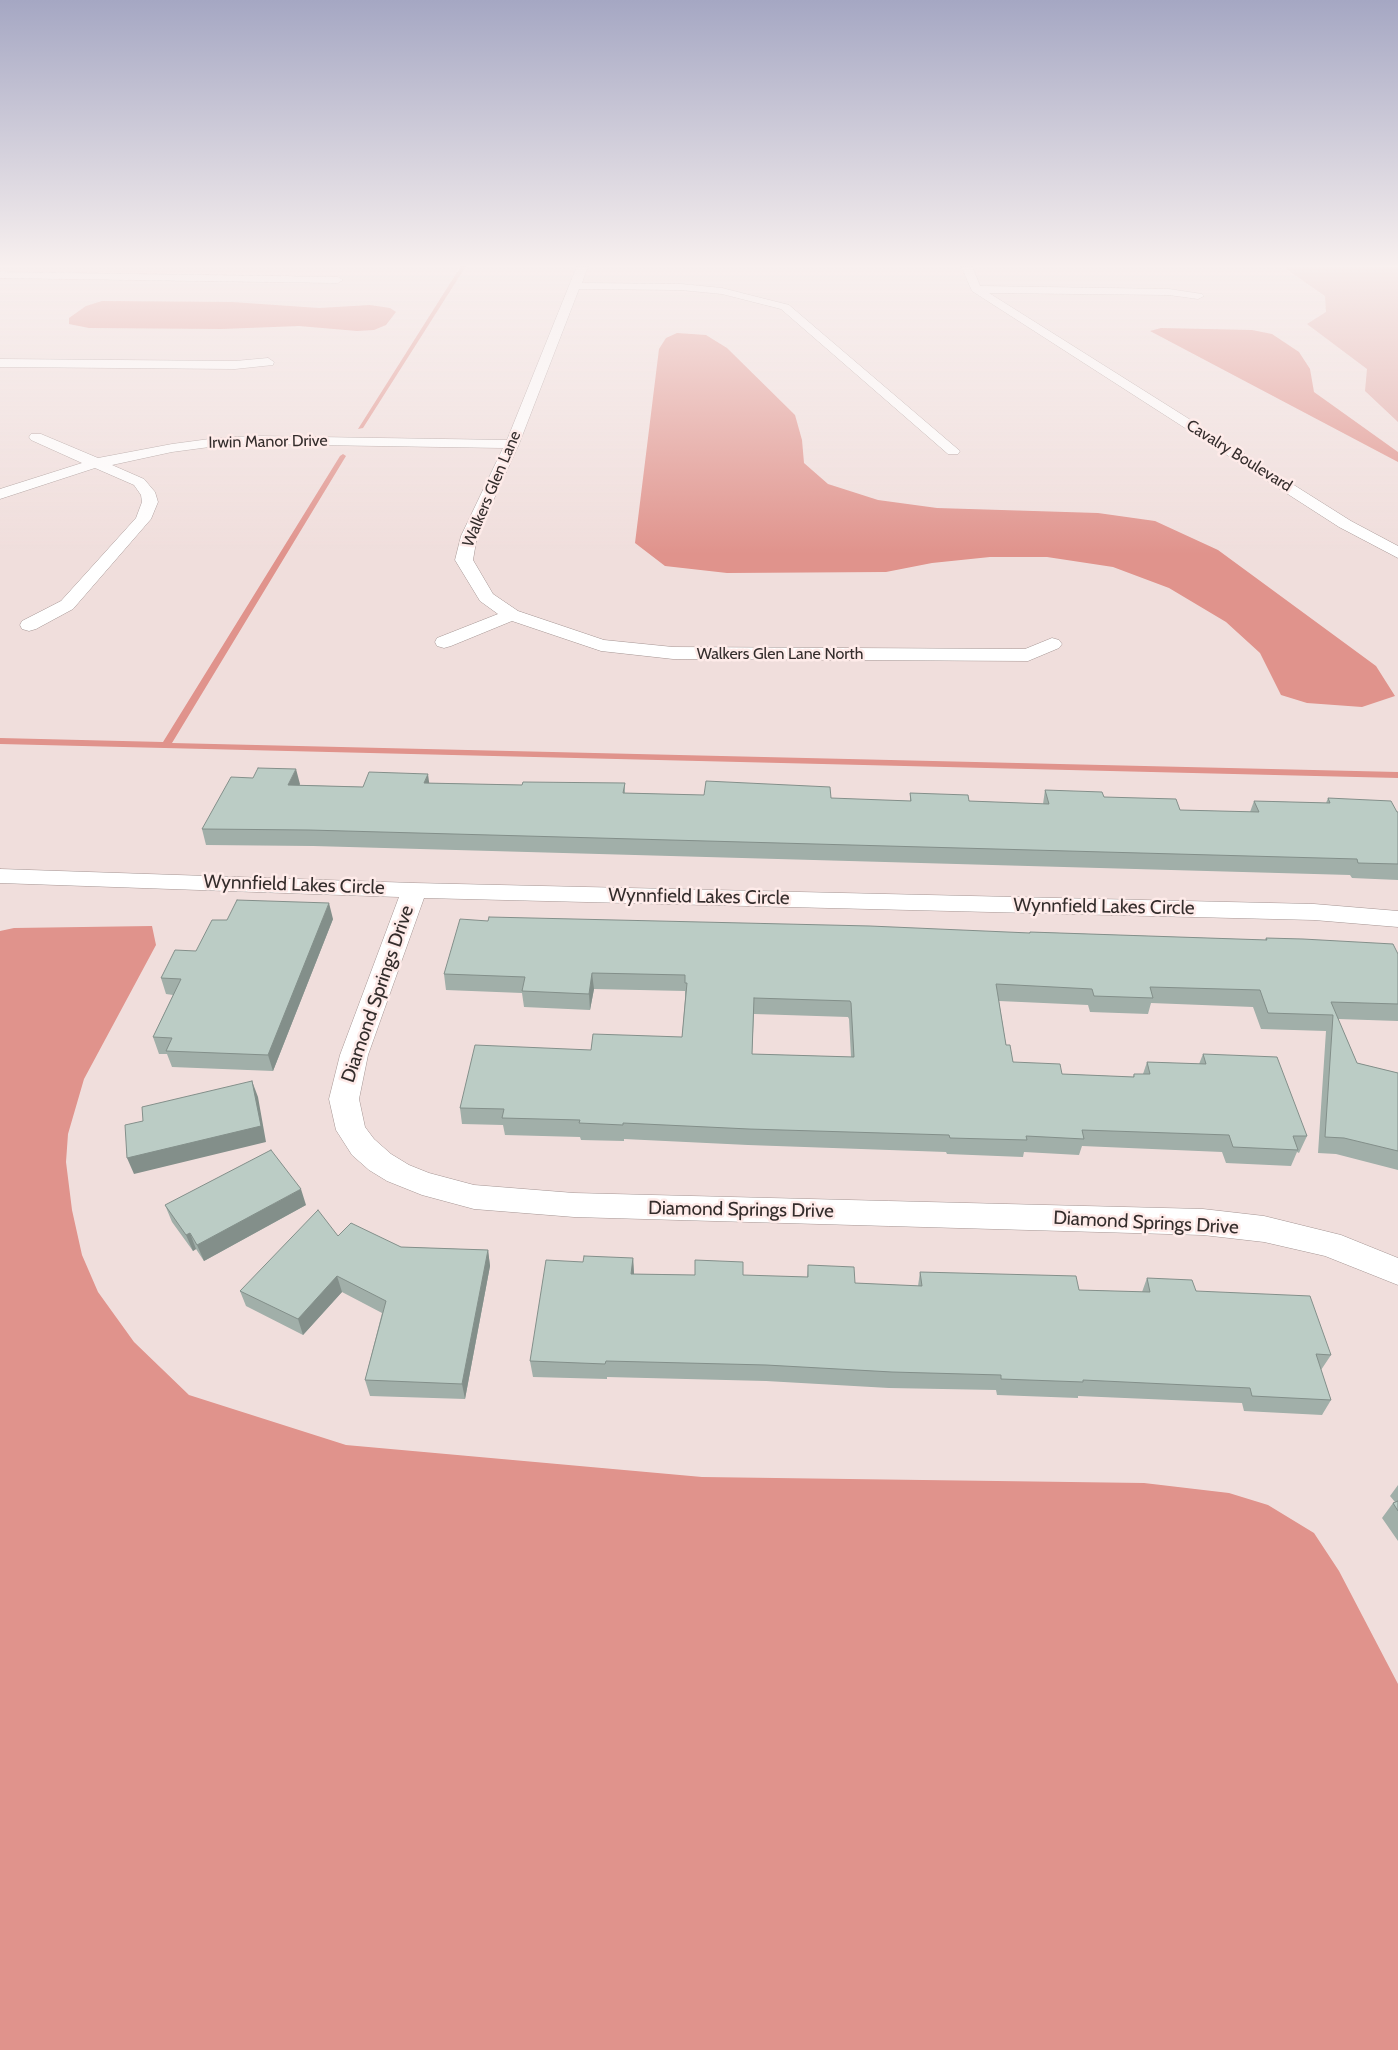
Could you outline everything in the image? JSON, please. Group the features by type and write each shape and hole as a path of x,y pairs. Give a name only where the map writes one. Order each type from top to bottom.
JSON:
{"street":[{"path":"0,363 234,365 268,362"},
{"name":"Walkers Glen Lane","path":"510,615 486,597 464,560 469,536 512,444 544,362"},
{"path":"850,362 953,451"},
{"name":"Cavalry Boulevard","path":"1090,362 1344,524 1398,553"},
{"path":"29,625 68,605 143,519 150,502 149,495 145,489 133,479 36,437"},
{"name":"Irwin Manor Drive","path":"0,494 97,463 172,448 240,440 512,444"},
{"path":"444,642 510,615"},
{"name":"Walkers Glen Lane North","path":"510,615 601,645 673,653 1028,656 1052,644"},
{"name":"Wynnfield Lakes Circle","path":"0,876 414,890 1331,912 1398,919"},
{"name":"Diamond Springs Drive","path":"414,890 354,1055 344,1099 351,1130 363,1147 380,1162 398,1173 422,1183 474,1197 574,1206 1203,1222 1264,1230 1315,1240 1336,1246 1398,1272"}],"shaded area":[{"path":"657,362 741,362 795,415 802,440 804,463 828,484 878,500 937,508 1098,513 1155,521 1218,550 1376,666 1395,696 1362,707 1307,703 1281,695 1260,653 1226,622 1169,588 1113,567 1047,557 990,557 932,563 886,572 727,573 665,566 635,543"},
{"path":"1208,362 1305,362 1310,369 1314,392 1398,452 1398,462"},
{"path":"1357,362 1398,362 1398,422 1365,391 1367,369"},
{"path":"152,926 156,945 84,1079 68,1134 66,1162 72,1210 82,1255 98,1292 134,1342 189,1395 346,1445 702,1477 1144,1483 1229,1493 1268,1505 1314,1533 1339,1571 1398,1684 1398,2050 0,2050 0,931 14,928"}],"building":[{"path":"258,768 296,769 288,785 363,787 369,772 428,774 424,783 522,785 523,782 625,783 623,793 704,795 706,781 830,787 831,798 911,801 910,793 968,795 969,801 1049,804 1045,790 1102,792 1104,797 1176,799 1180,810 1259,812 1254,801 1330,803 1328,798 1391,801 1398,812 1398,864 1358,863 1357,859 309,830 202,829 231,777 253,778"},
{"path":"237,900 329,903 268,1055 166,1051 172,1038 153,1037 181,979 161,978 175,950 196,951 212,920 227,920"},
{"path":"489,917 870,926 1030,933 1267,940 1266,938 1303,939 1393,944 1398,954 1398,1004 1331,1002 1357,1063 1398,1073 1398,1151 1344,1138 1325,1137 1333,1015 1268,1013 1260,990 1150,987 1153,998 1094,996 1092,989 996,984 1006,1045 1010,1045 1013,1062 1060,1064 1062,1074 1134,1077 1134,1074 1150,1074 1147,1062 1206,1064 1203,1054 1277,1057 1307,1136 1293,1136 1298,1150 1233,1147 1229,1135 1082,1130 1084,1139 1026,1136 1027,1140 950,1138 949,1135 579,1123 580,1120 502,1118 504,1109 460,1108 475,1045 591,1050 593,1034 682,1037 687,983 685,983 685,975 592,973 589,994 522,991 525,977 444,974 460,919 488,921","holes":["754,998 850,1001 854,1057 752,1054"]},
{"path":"252,1081 261,1126 127,1158 125,1125 143,1121 142,1107"},
{"path":"271,1150 301,1189 197,1245 190,1233 186,1235 165,1205"},
{"path":"318,1210 338,1236 351,1223 401,1247 488,1250 462,1384 365,1380 386,1301 337,1276 298,1319 240,1291"},
{"path":"584,1256 633,1258 631,1274 695,1275 695,1260 743,1262 743,1275 808,1277 808,1265 854,1267 855,1283 922,1286 920,1272 1076,1276 1079,1290 1150,1292 1147,1278 1192,1280 1196,1291 1310,1296 1331,1355 1316,1354 1331,1400 1252,1396 1250,1388 1083,1380 1083,1382 1001,1379 1001,1375 892,1372 766,1365 606,1361 605,1364 530,1361 546,1260 583,1262"},
{"path":"1398,1501 1398,1511 1393,1503"}],"waterway":[{"path":"360,428 403,362"},
{"path":"166,745 343,456"},
{"path":"0,741 1398,775"}]}
